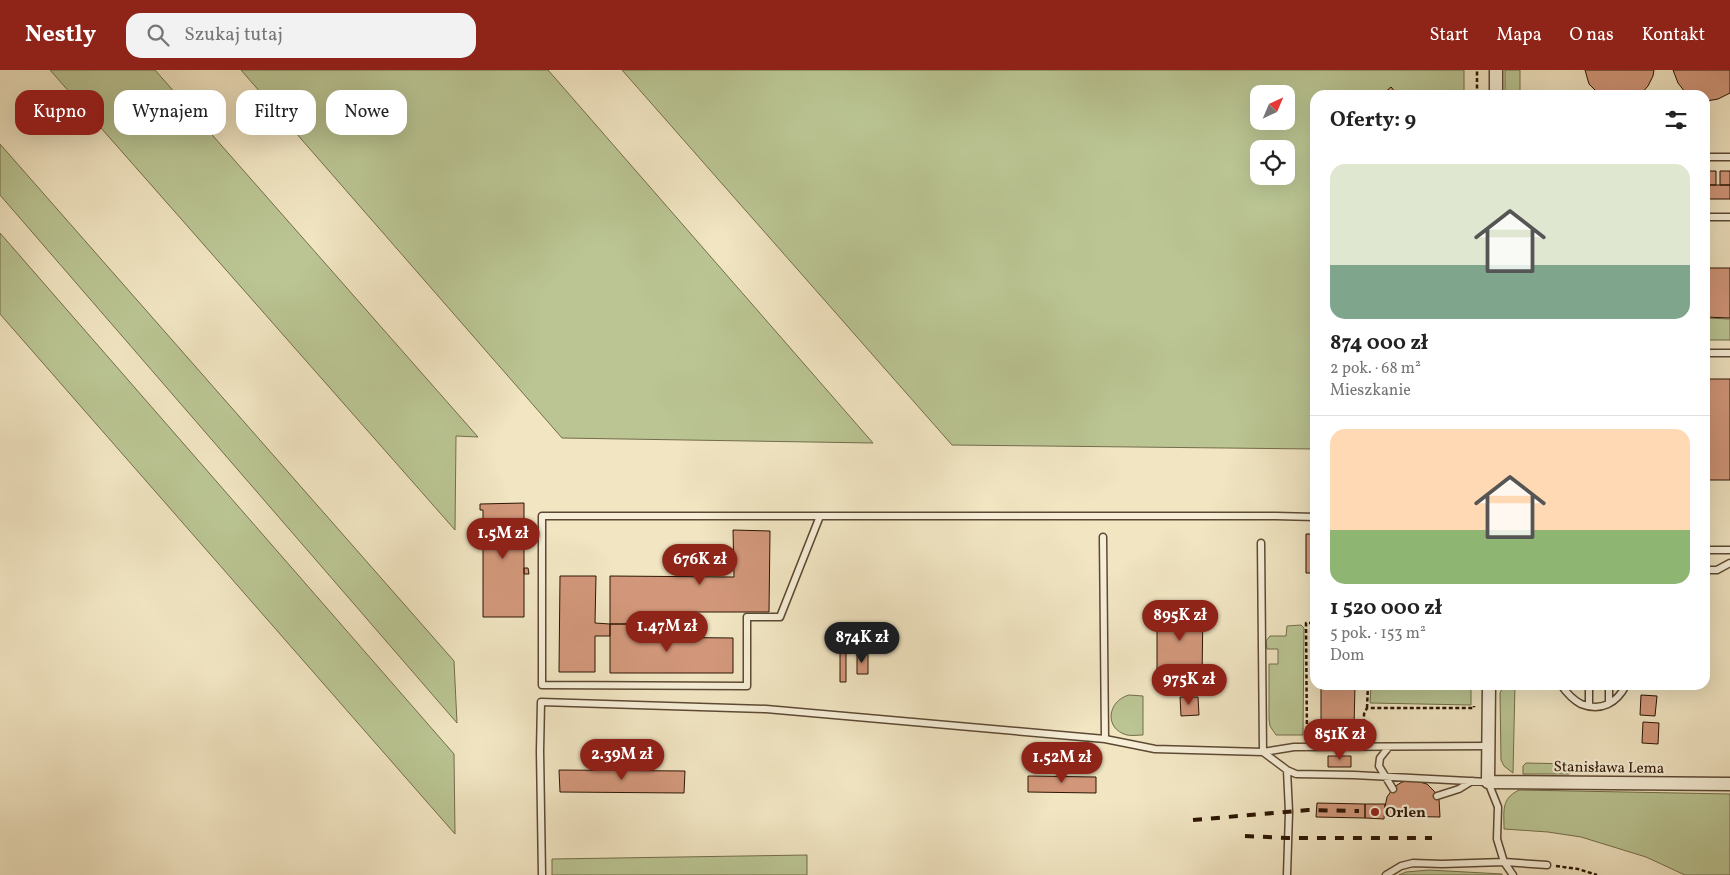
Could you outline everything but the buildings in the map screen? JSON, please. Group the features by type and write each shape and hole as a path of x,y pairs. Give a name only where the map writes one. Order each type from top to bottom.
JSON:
{"street":[{"path":"1496,70 1496,90"},
{"path":"1488,782 1489,690"},
{"name":"Stanisława Lema","path":"1488,782 1730,784"}],"lane":[{"path":"1710,157 1730,157"},
{"path":"1710,217 1730,217"},
{"path":"1710,353 1730,353"},
{"path":"820,516 780,617 747,617 747,686 542,685 542,516 820,516 1310,517"},
{"path":"1103,538 1105,738"},
{"path":"1261,543 1263,752"},
{"path":"1710,550 1730,550"},
{"path":"1710,570 1717,570 1730,564"},
{"path":"1565,690 1581,704 1601,708 1621,695 1624,690"},
{"path":"1589,690 1589,705"},
{"path":"1609,690 1609,703"},
{"path":"542,875 541,702 766,709 1105,738 1155,749 1263,752 1294,747 1489,746"},
{"path":"1388,748 1380,758 1379,766 1393,789"},
{"path":"1263,752 1287,770 1296,774 1384,776 1488,782 1498,807 1497,839 1504,862 1513,875"},
{"path":"1286,875 1287,770"},
{"path":"1437,796 1459,789 1472,781"},
{"path":"1386,875 1401,866 1412,863 1504,862 1547,865"}],"path":[{"path":"1476,90 1477,70"},
{"path":"1310,624 1306,624 1307,737 1314,738"},
{"path":"1364,738 1364,714 1367,708 1368,690"},
{"path":"1367,708 1474,708 1474,700"},
{"path":"1547,865 1597,875"}],"green space":[{"path":"50,70 155,70 173,90 114,90 114,135 212,135 478,437 456,436 455,530 104,131 104,90 68,90"},
{"path":"241,70 548,70 873,443 562,438 298,135 316,135 316,90 258,90"},
{"path":"622,70 1464,70 1464,90 1310,90 1310,449 952,445"},
{"path":"1505,70 1520,70 1520,90 1505,90"},
{"path":"0,144 454,661 457,723 0,195"},
{"path":"0,233 454,754 455,834 0,314"},
{"path":"1710,318 1730,319 1730,340 1710,340"},
{"path":"1301,625 1304,628 1303,735 1276,735 1270,726 1269,719 1269,664 1278,664 1278,649 1267,649 1266,641 1270,636 1286,636 1287,626"},
{"path":"1371,690 1471,690 1471,705 1370,703"},
{"path":"1502,690 1515,690 1513,773 1504,766 1501,760"},
{"path":"1129,695 1143,696 1143,735 1127,735 1120,732 1112,721 1111,715 1116,703"},
{"path":"1526,763 1572,764 1572,772 1569,774 1523,774 1523,766"},
{"path":"1519,790 1730,794 1730,875 1685,875 1646,857 1581,837 1548,832 1504,829 1506,801 1513,793"},
{"path":"807,855 807,875 552,875 552,859"},
{"path":"1429,870 1502,875 1399,875 1406,872"}],"railway":[{"path":"1193,820 1308,810 1359,811"},
{"path":"1245,836 1287,838 1432,838"}],"place":[{"name":"Orlen","path":"1375,812"}]}
